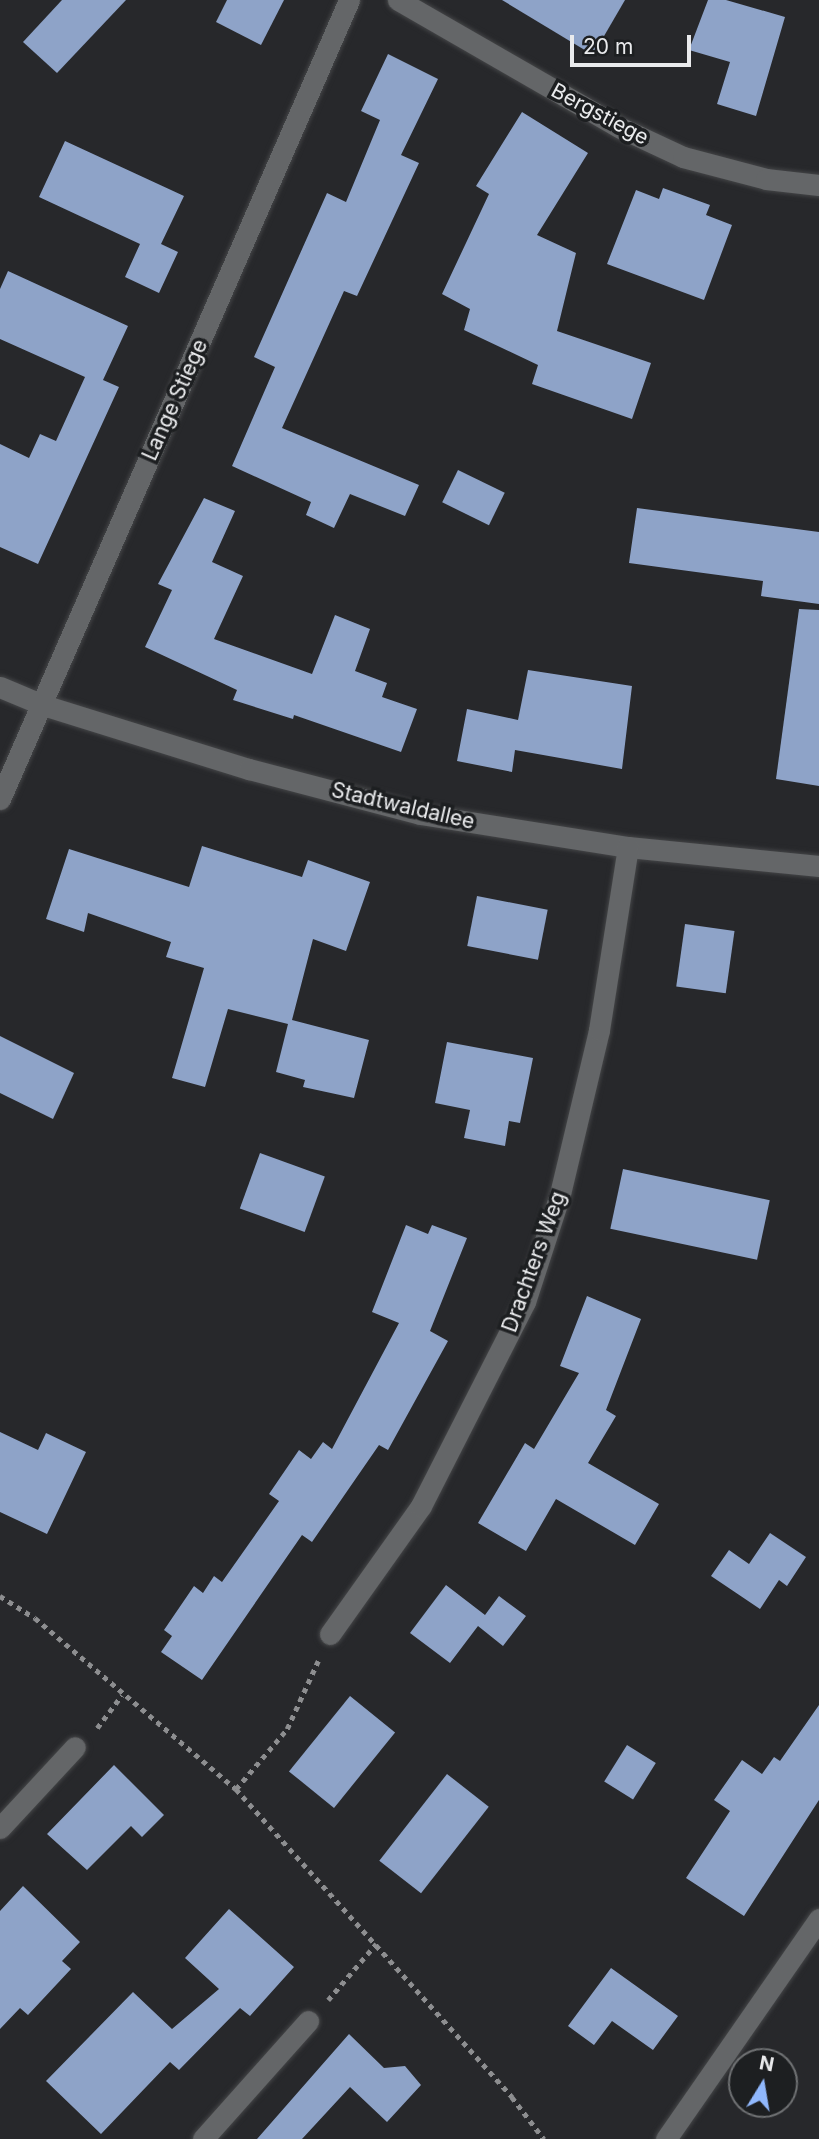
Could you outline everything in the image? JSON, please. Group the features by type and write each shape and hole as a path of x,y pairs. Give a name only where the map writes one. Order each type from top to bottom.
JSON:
{"street":[{"name":"Lange Stiege","path":"0,799 349,0"},
{"name":"Bergstiege","path":"398,0 621,128 683,157 766,179 819,185"},
{"name":"Stadtwaldallee","path":"0,687 43,705 249,769 420,814 628,847 819,866"},
{"name":"Drachters Weg","path":"330,1634 421,1506 525,1302 560,1194 596,1043 628,847"},
{"path":"0,1828 75,1747"},
{"path":"666,2139 819,1919"},
{"path":"203,2139 308,2021"}],"path":[{"path":"0,1596 35,1618 122,1695 236,1789 512,2097 544,2139"},
{"path":"236,1789 287,1728 330,1634"},
{"path":"75,1747 102,1723 122,1695"},
{"path":"308,2021 376,1944"}],"building":[{"path":"62,0 126,0 57,73 23,42"},
{"path":"227,0 284,0 261,45 216,22"},
{"path":"502,0 625,0 593,55"},
{"path":"708,0 726,0 785,17 756,116 717,104 730,62 689,50"},
{"path":"388,54 438,79 401,155 419,163 357,296 344,291 282,428 419,485 405,516 350,494 334,528 306,515 311,502 232,466 275,367 254,357 327,193 346,202 380,120 361,111"},
{"path":"522,112 588,153 537,235 576,253 557,331 651,363 632,419 532,384 538,365 464,330 470,309 442,294 489,194 476,186"},
{"path":"65,141 184,196 161,244 178,252 159,293 125,277 140,244 39,197"},
{"path":"663,188 710,205 706,215 732,225 704,300 607,264 636,190 659,199"},
{"path":"8,271 128,326 103,380 119,387 38,564 0,547 0,444 29,458 40,434 56,441 85,377 0,339 0,289"},
{"path":"458,470 505,493 489,525 442,502"},
{"path":"204,498 235,511 212,562 243,576 214,639 312,674 335,615 370,629 355,671 387,683 382,697 417,709 401,752 294,715 293,719 233,700 237,690 145,647 172,590 158,584"},
{"path":"637,508 819,532 819,604 761,596 763,581 629,563"},
{"path":"799,609 819,610 819,786 776,779"},
{"path":"528,670 632,686 622,769 515,750 512,772 457,761 467,709 518,720"},
{"path":"202,846 302,877 308,860 370,882 346,951 313,939 292,1020 369,1040 354,1098 303,1087 305,1080 276,1072 288,1024 228,1009 205,1087 172,1078 204,968 166,957 171,942 88,913 84,932 46,919 69,849 189,887"},
{"path":"477,896 548,910 538,960 467,946"},
{"path":"685,924 735,931 726,993 676,986"},
{"path":"0,1036 74,1073 53,1119 0,1093"},
{"path":"447,1042 533,1058 520,1123 509,1121 505,1146 464,1138 470,1110 435,1103"},
{"path":"260,1153 325,1177 305,1232 240,1208"},
{"path":"623,1169 770,1200 757,1260 610,1229"},
{"path":"406,1225 428,1234 432,1225 467,1238 430,1331 448,1341 388,1450 379,1445 312,1542 302,1535 202,1680 161,1652 172,1636 164,1630 194,1586 203,1593 214,1576 222,1582 279,1501 269,1494 299,1450 311,1459 323,1442 332,1449 399,1323 372,1312"},
{"path":"587,1296 641,1319 606,1410 616,1416 588,1463 659,1504 635,1545 556,1499 526,1551 478,1523 525,1443 534,1449 579,1373 560,1366"},
{"path":"0,1432 38,1450 46,1433 86,1452 47,1534 0,1512"},
{"path":"770,1533 806,1557 787,1586 779,1580 760,1609 711,1576 729,1550 749,1564"},
{"path":"446,1585 485,1615 499,1596 526,1616 503,1646 478,1626 450,1663 410,1633"},
{"path":"350,1696 395,1733 334,1808 289,1771"},
{"path":"819,1705 819,1800 744,1916 686,1878 730,1811 714,1800 742,1760 762,1774 774,1757 780,1761"},
{"path":"627,1745 656,1763 633,1799 604,1781"},
{"path":"114,1765 164,1815 142,1837 131,1826 87,1870 47,1834"},
{"path":"447,1774 489,1807 421,1893 379,1861"},
{"path":"23,1886 80,1942 62,1961 71,1969 28,2015 20,2008 0,2029 0,1911"},
{"path":"229,1909 294,1967 250,2016 240,2008 179,2070 170,2062 101,2134 46,2081 133,1992 172,2029 219,1989 185,1958"},
{"path":"611,1968 678,2016 653,2050 612,2021 594,2045 568,2026"},
{"path":"349,2034 384,2068 405,2066 421,2085 387,2122 350,2087 302,2139 257,2139"}]}
